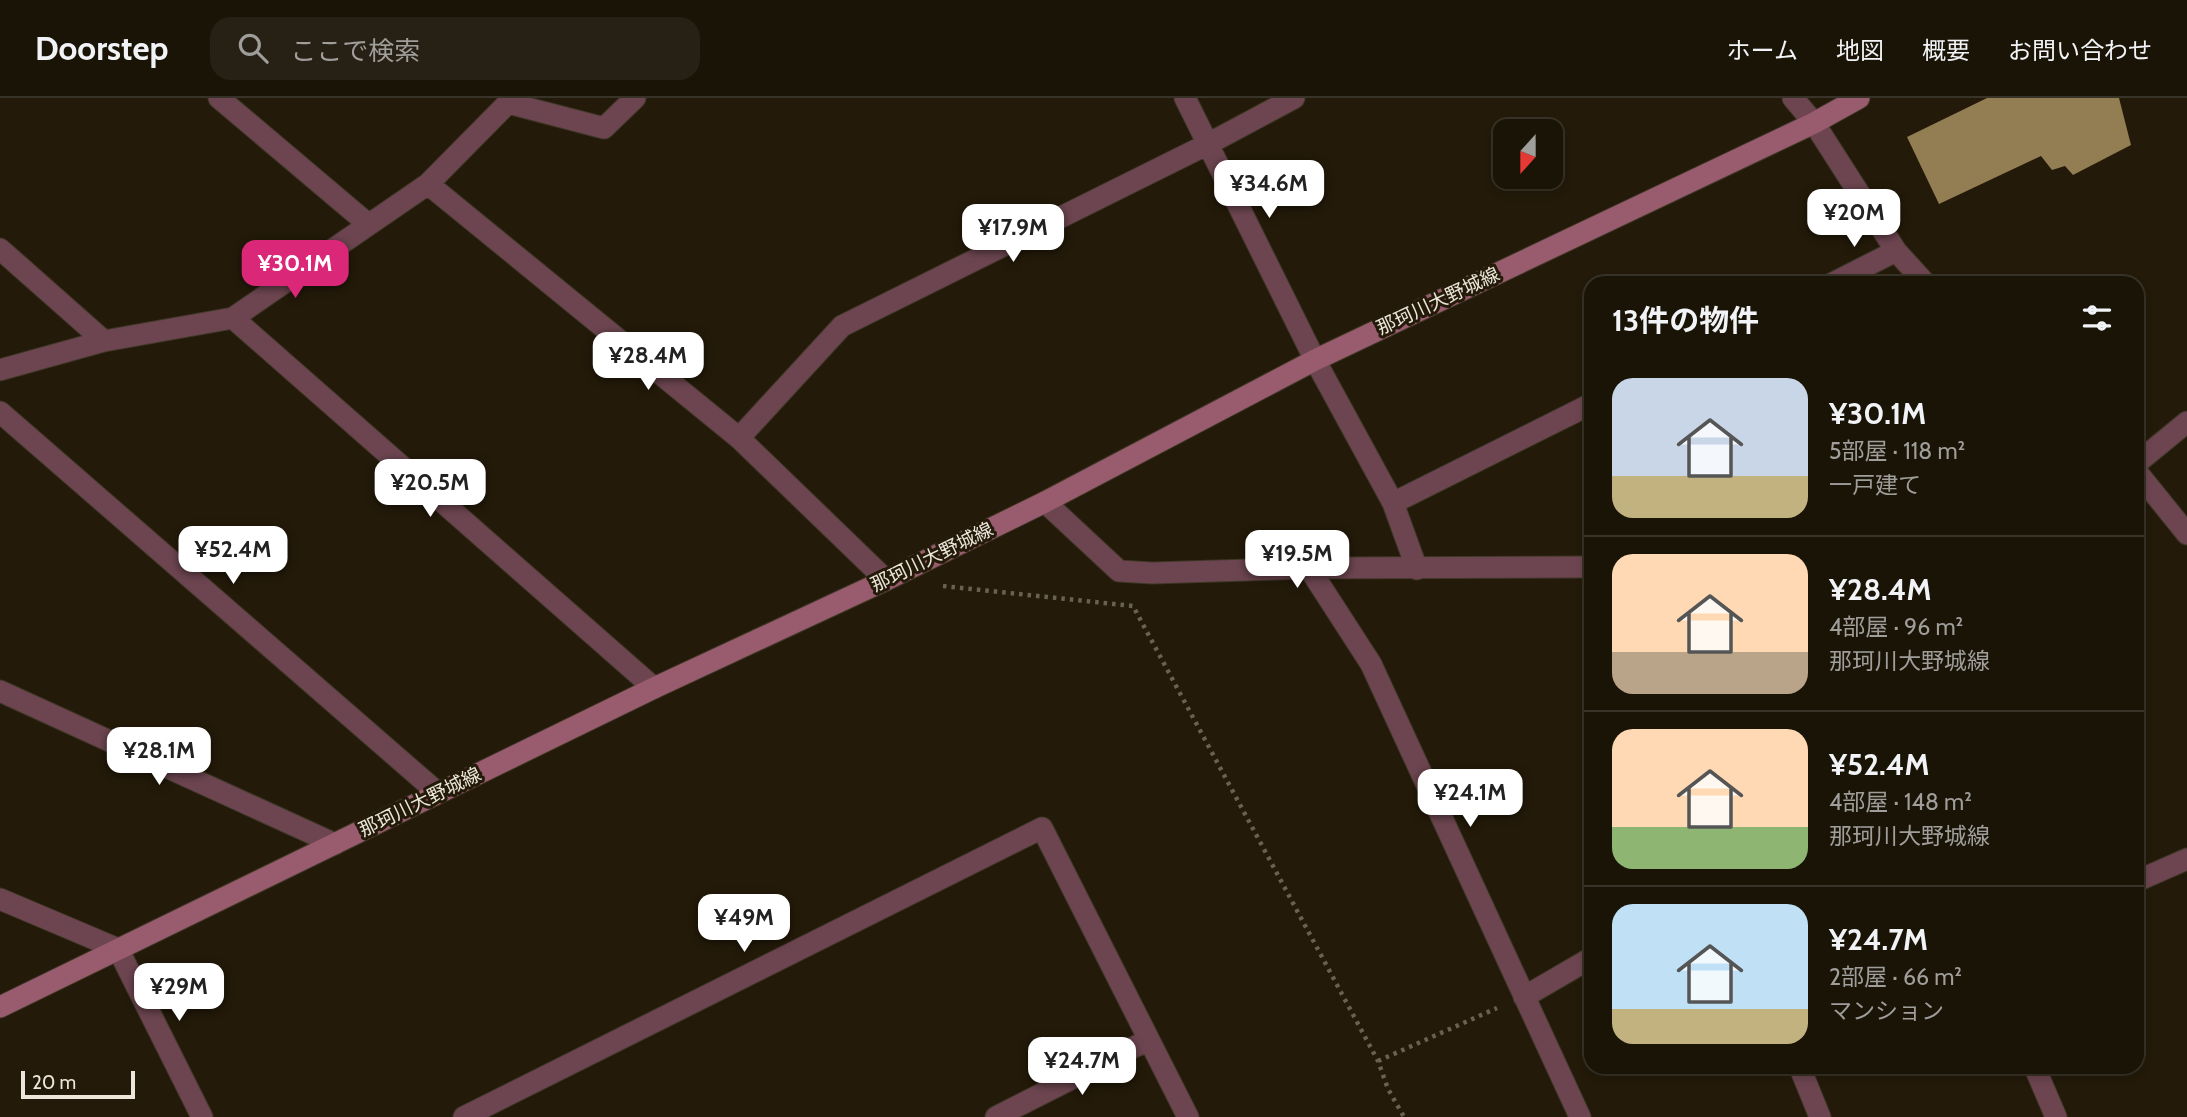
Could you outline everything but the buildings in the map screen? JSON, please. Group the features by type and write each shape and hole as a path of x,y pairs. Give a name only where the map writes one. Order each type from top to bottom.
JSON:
{"main road":[{"name":"那珂川大野城線","path":"0,1007 654,688 886,580 1045,502 1315,360 1814,123 1859,98"}],"street":[{"path":"219,98 368,224"},
{"path":"0,370 104,341 233,318 428,184 509,100 604,128 635,98"},
{"path":"1185,98 1315,360 1393,503 1417,569"},
{"path":"739,439 842,326 1208,144 1294,98"},
{"path":"1793,98 1814,123 1896,251 1919,276"},
{"path":"428,184 739,439 886,580"},
{"path":"0,249 104,341"},
{"path":"1847,276 1896,251"},
{"path":"233,318 654,688"},
{"path":"1393,503 1584,408"},
{"path":"0,412 438,793"},
{"path":"2144,457 2187,422"},
{"path":"2144,481 2187,534"},
{"path":"1045,502 1119,571 1152,573 1310,568 1584,567"},
{"path":"1310,568 1371,664 1580,1117"},
{"path":"0,691 335,844"},
{"path":"464,1117 491,1111 1042,828 1188,1117"},
{"path":"2144,878 2187,859"},
{"path":"0,899 118,948 202,1117"},
{"path":"1524,997 1584,962"},
{"path":"996,1117 1148,1040"},
{"path":"1802,1074 1820,1117"},
{"path":"2038,1074 2056,1117"}],"path":[{"path":"941,586 1133,606 1378,1061 1388,1089 1404,1117"},
{"path":"1378,1061 1524,997"}]}
